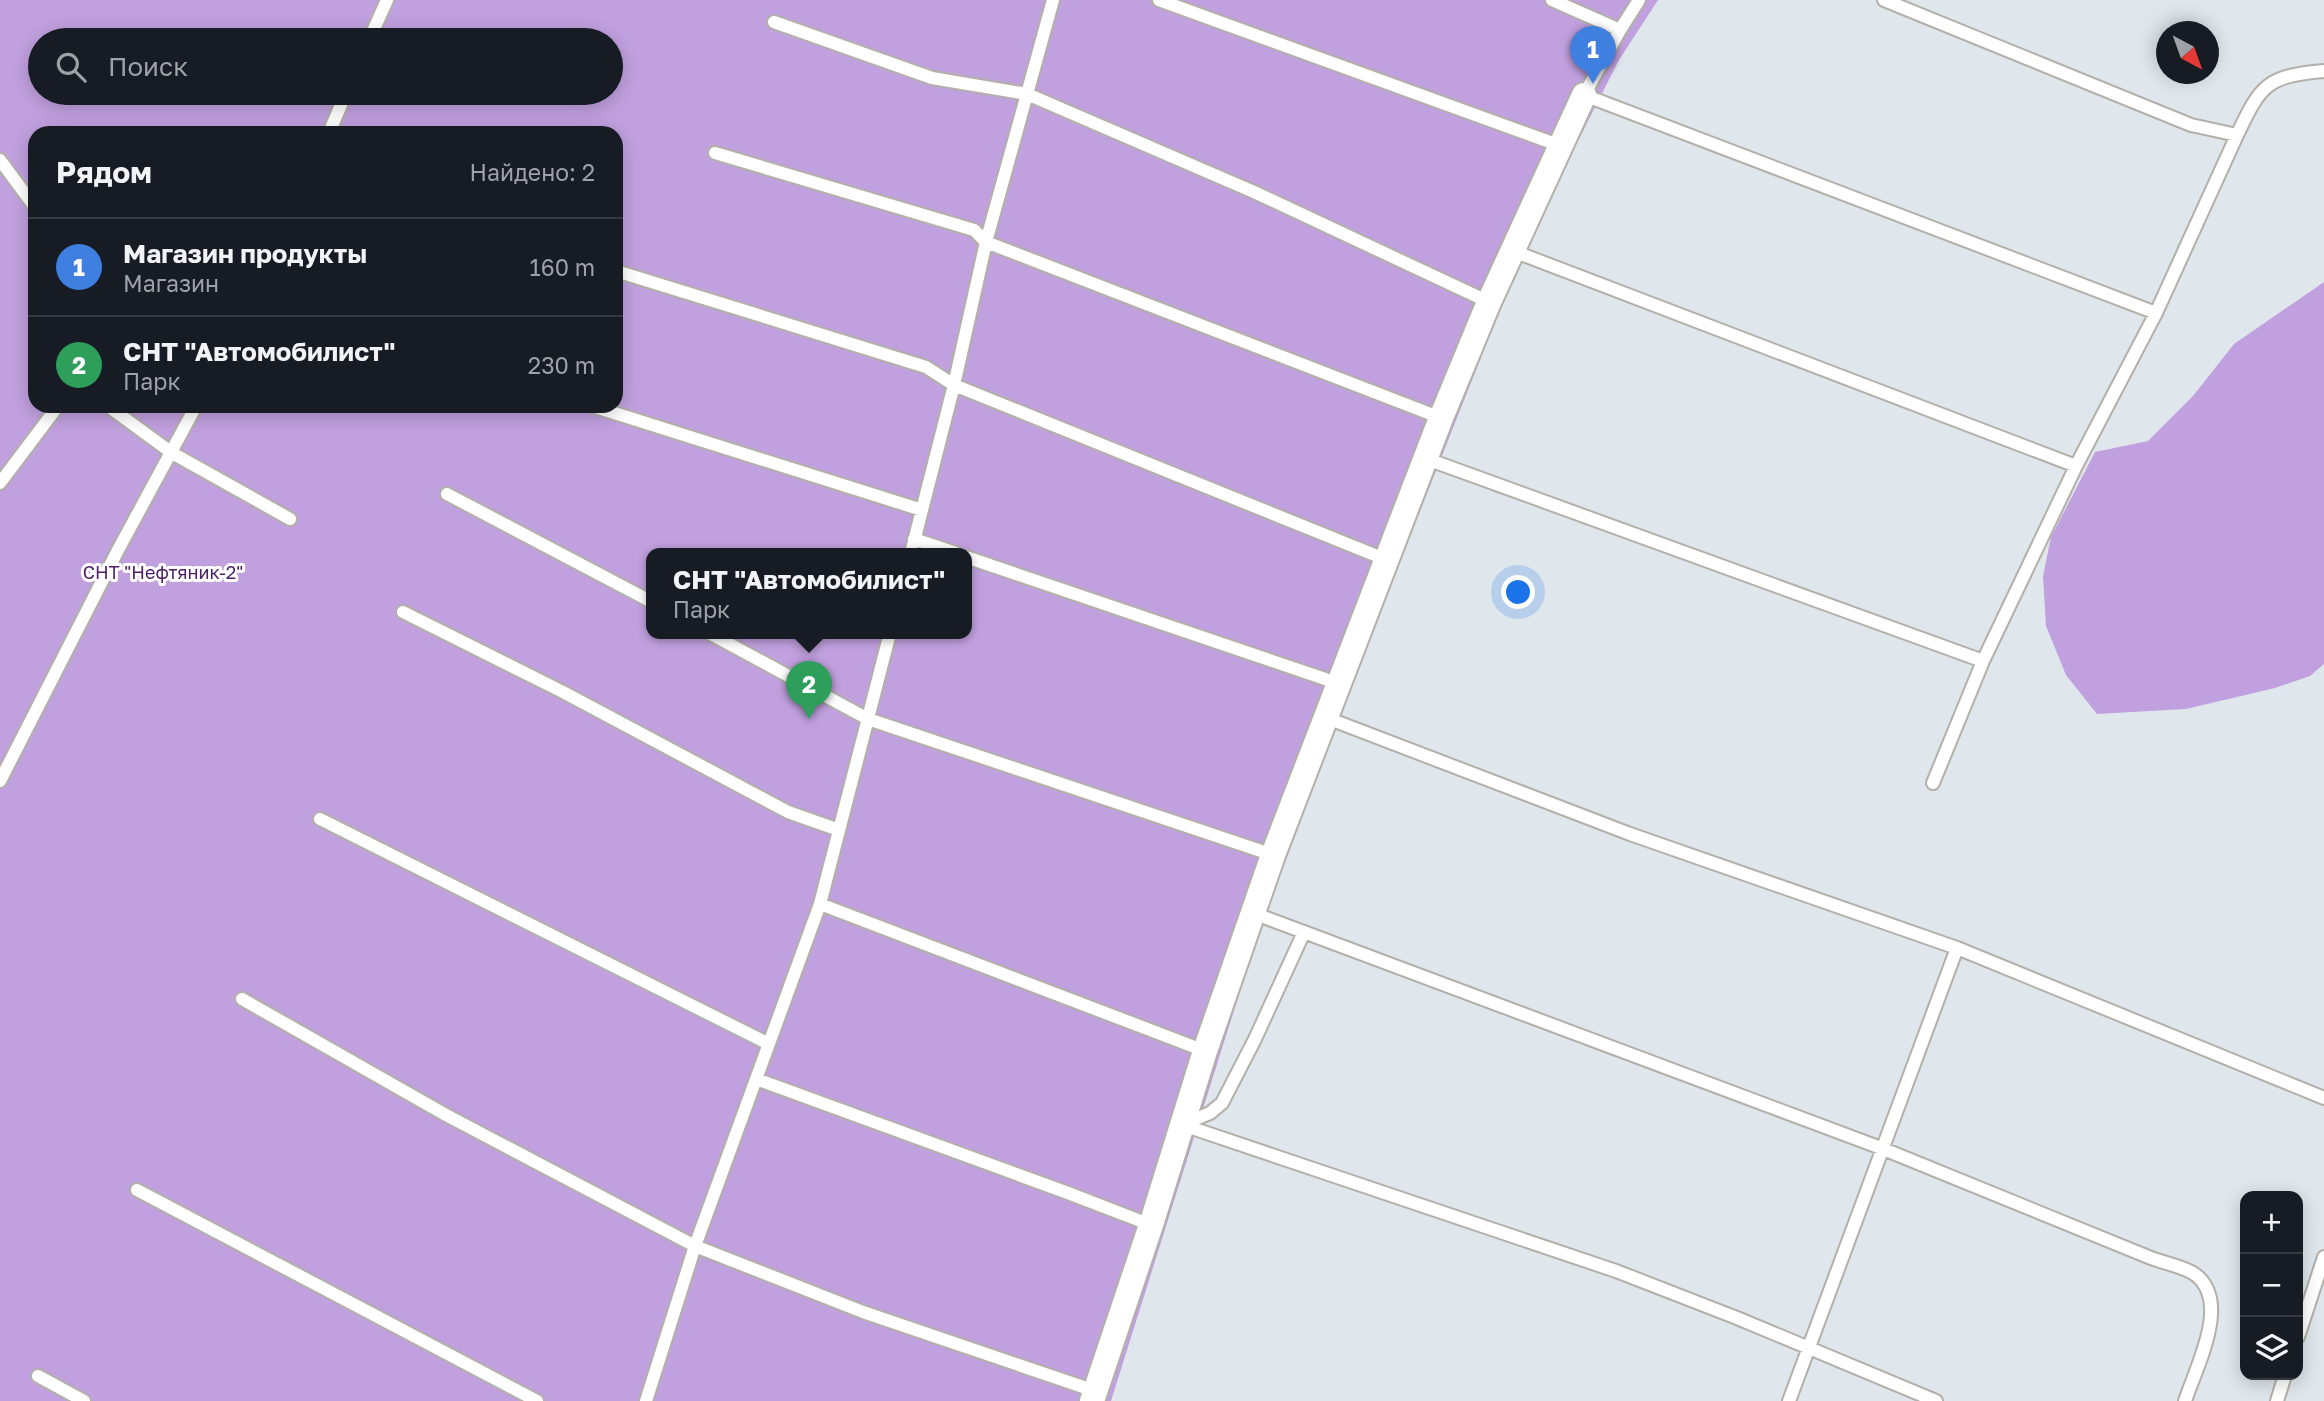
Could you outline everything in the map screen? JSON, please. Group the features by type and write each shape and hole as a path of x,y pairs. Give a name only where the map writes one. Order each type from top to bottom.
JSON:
{"street":[{"path":"1094,1396 1205,1051 1273,855 1441,418 1489,302 1584,95"}],"lane":[{"path":"374,28 387,0"},
{"path":"912,548 954,385 986,242 1053,0"},
{"path":"1159,0 1561,146"},
{"path":"1552,0 1620,30"},
{"path":"1639,0 1584,95 2156,313"},
{"path":"1884,0 2191,125 2237,135"},
{"path":"774,22 932,78 1027,94 1254,192 1489,302"},
{"path":"1933,783 1983,661 2076,466 2156,313 2256,96 2272,81 2300,73 2324,71"},
{"path":"331,126 341,105"},
{"path":"715,153 974,230 986,242 1441,418"},
{"path":"0,160 28,198"},
{"path":"1513,251 2076,466"},
{"path":"623,273 926,367 954,385 1387,560"},
{"path":"0,483 53,413"},
{"path":"118,413 172,453 290,519"},
{"path":"0,781 118,550 192,413"},
{"path":"614,413 922,510"},
{"path":"1427,459 1983,661"},
{"path":"447,494 646,599"},
{"path":"915,539 941,548"},
{"path":"972,558 1340,684"},
{"path":"403,612 563,692 788,812 839,830"},
{"path":"720,639 868,719 1273,855"},
{"path":"646,1401 695,1246 820,904 888,639"},
{"path":"1326,718 1630,834 1957,948 2324,1098"},
{"path":"320,819 769,1044"},
{"path":"820,904 1205,1051"},
{"path":"1253,913 1881,1148 2193,1274 2210,1292 2213,1319 2185,1401"},
{"path":"1182,1125 1210,1113 1222,1103 1255,1040 1304,932"},
{"path":"1789,1401 1957,948"},
{"path":"243,999 446,1115 695,1246 863,1312 1094,1396"},
{"path":"756,1079 1068,1192 1151,1225"},
{"path":"1182,1125 1616,1271 1936,1401"},
{"path":"137,1190 537,1401"},
{"path":"2303,1322 2324,1257"},
{"path":"38,1376 84,1401"},
{"path":"2277,1401 2284,1380"}],"green space":[{"name":"СНТ \"Нефтяник-2\"","path":"0,0 1658,0 1619,60 1528,239 1281,861 1111,1401 0,1401"},
{"path":"2324,282 2324,664 2310,676 2275,688 2186,709 2097,714 2066,675 2046,626 2043,576 2051,537 2095,452 2148,441 2193,396 2234,344"}],"place":[{"name":"Магазин продукты","path":"1593,84"},
{"name":"СНТ \"Автомобилист\"","path":"809,719"}]}
